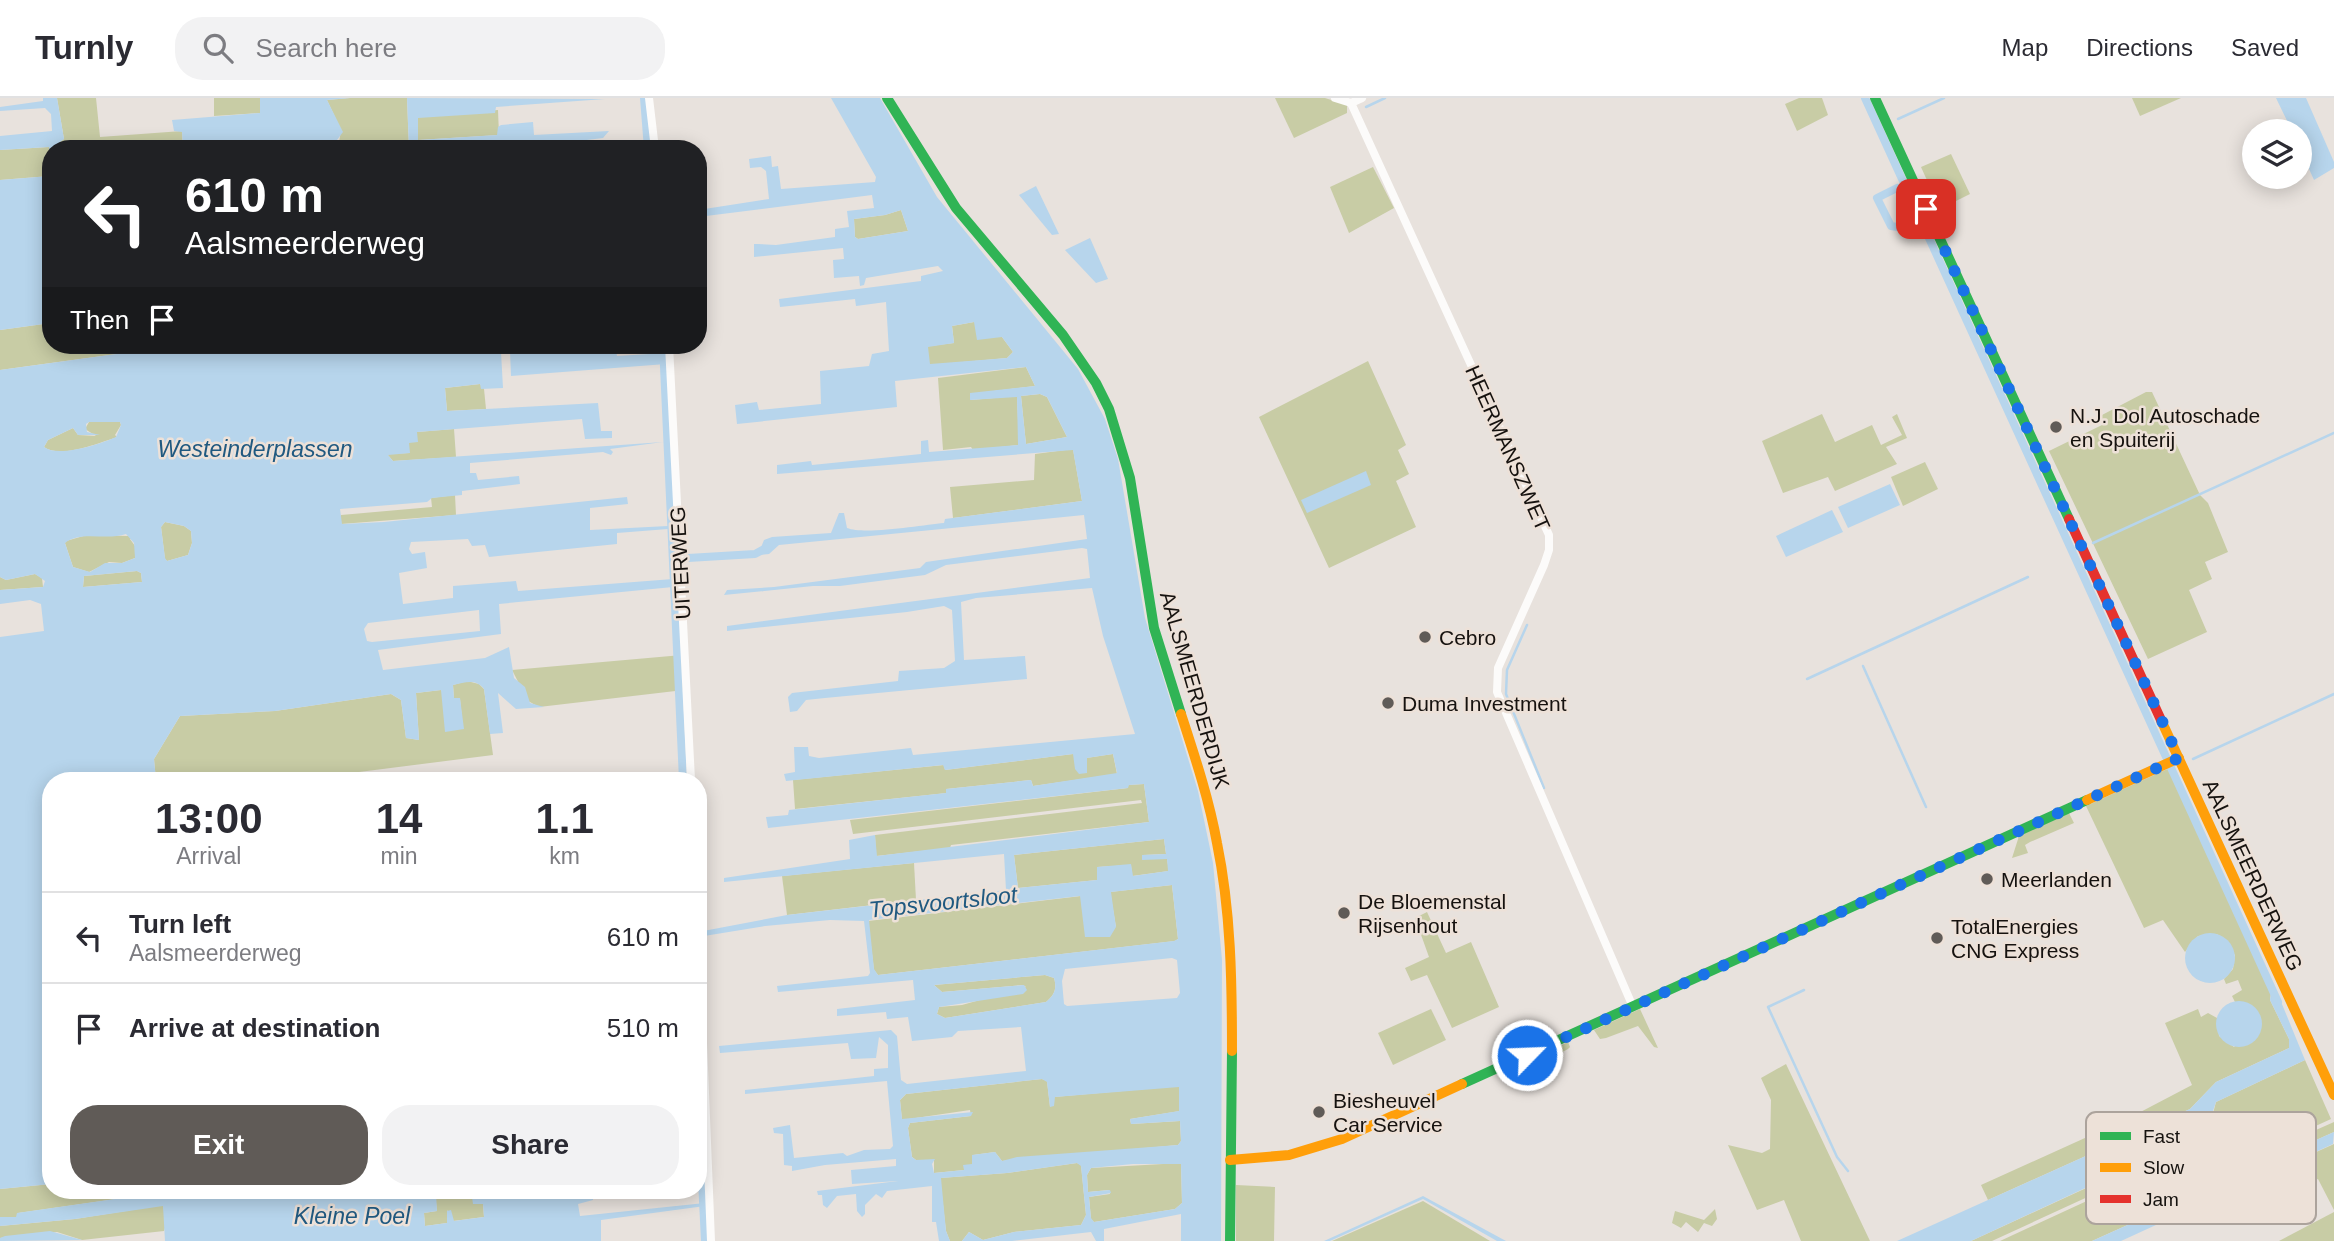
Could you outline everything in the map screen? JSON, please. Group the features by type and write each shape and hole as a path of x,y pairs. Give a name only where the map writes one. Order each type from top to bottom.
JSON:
{"street":[{"path":"649,98 653,140"},
{"name":"AALSMEERDERDIJK","path":"887,98 939,185 1085,365 1109,409 1120,440 1132,486 1147,596 1160,648 1194,751 1218,847 1230,984 1230,1241"},
{"path":"1335,98 1351,103 1362,98"},
{"name":"AALSMEERDERWEG","path":"1875,98 2172,761 2334,1095"},
{"name":"HEERMANSZWET","path":"1351,103 1549,535 1549,550 1544,565 1498,668 1497,692 1633,1007"},
{"name":"UITERWEG","path":"669,354 691,772"},
{"path":"1230,1160 1289,1155 1332,1143 2172,761"},
{"path":"707,1178 711,1241"}],"green space":[{"path":"57,98 96,98 100,137 182,131 182,140 62,140"},
{"path":"214,98 260,98 260,113 214,116"},
{"path":"407,98 409,140 339,140 341,130 327,100"},
{"path":"1275,98 1325,98 1347,105 1347,113 1294,138"},
{"path":"1799,98 1822,98 1828,115 1797,131 1785,104"},
{"path":"2132,98 2181,98 2140,116"},
{"path":"498,110 499,135 418,140 417,115"},
{"path":"42,147 42,177 0,180 0,150"},
{"path":"1951,154 1970,194 1940,209 1921,167"},
{"path":"1373,167 1394,208 1349,233 1330,187"},
{"path":"901,210 908,231 858,239 855,237 854,219"},
{"path":"974,322 1002,337 1013,352 1007,358 930,365 889,351 954,343 952,326"},
{"path":"42,324 42,354 116,354 0,370 0,330"},
{"path":"1368,361 1406,445 1398,450 1409,474 1396,481 1416,527 1329,568 1259,417"},
{"path":"1026,367 1035,386 970,394 971,400 1017,396 1019,445 943,450 938,378"},
{"path":"480,384 484,389 486,409 447,411 445,388"},
{"path":"2146,392 2152,392 2200,495 2208,503 2228,552 2205,562 2212,579 2189,590 2207,632 2148,659 2049,451 2102,425 2102,415"},
{"path":"1040,394 1047,397 1067,437 1026,444 1021,396"},
{"path":"1822,414 1835,442 1872,425 1881,445 1902,435 1892,417 1897,414 1907,438 1886,447 1897,464 1835,491 1828,477 1783,493 1762,441"},
{"path":"89,422 120,422 121,425 115,435 117,437 90,446 69,451 44,447 48,440 73,428 78,435 96,436 85,429"},
{"path":"454,429 456,457 393,461 387,454 409,453 409,443 417,432"},
{"path":"1073,449 1082,501 953,518 950,487 1034,480 1035,454"},
{"path":"1925,462 1938,489 1903,506 1891,477"},
{"path":"455,495 456,515 341,524 341,515 432,507 431,498"},
{"path":"147,522 155,527 152,535 130,539 135,546 135,558 122,563 109,562 89,572 73,567 66,541 87,535 128,536 130,526"},
{"path":"165,522 184,526 191,531 192,543 188,555 167,561 165,559 161,527"},
{"path":"137,571 141,573 142,582 83,587 84,576"},
{"path":"35,574 42,578 43,587 0,590 0,577 6,580"},
{"path":"682,655 684,690 539,707 528,701 512,670"},
{"path":"467,681 479,684 484,689 493,755 359,772 155,772 154,759 180,716 275,711 391,694 401,700 406,738 419,740 416,693 441,690 463,729 460,699 454,699 453,685"},
{"path":"1073,754 1086,758 1113,754 1117,774 1033,786 1031,780 946,789 947,793 795,809 793,780 944,765 945,770"},
{"path":"2174,766 2264,971 2277,992 2271,993 2270,1000 2289,1039 2289,1048 2216,1082 2190,1109 2183,1112 2140,1112 2192,1085 2165,1023 2198,1009 2201,1017 2208,1013 2217,1018 2219,1036 2234,1047 2261,1019 2251,1006 2235,1002 2232,996 2242,990 2238,980 2226,984 2224,979 2233,969 2235,955 2217,934 2198,936 2185,952 2163,920 2144,928 2086,806"},
{"path":"1144,784 1149,822 951,845 950,848 876,856 875,835 1142,803 1141,800 853,834 850,820 1128,788 1128,785"},
{"path":"2069,813 2074,823 2030,842 2025,845 2028,853 2012,858 2019,836"},
{"path":"1164,839 1166,854 1143,855 1142,859 1167,859 1169,871 1132,876 1131,865 1097,867 1097,880 1018,888 1014,855"},
{"path":"914,863 916,900 787,915 782,876"},
{"path":"1172,885 1178,939 1175,941 878,975 874,970 868,921 1081,896 1116,927 1110,892"},
{"path":"1427,912 1446,953 1471,942 1499,1007 1452,1028 1427,975 1411,981 1405,968 1429,957 1415,918"},
{"path":"1045,975 1054,978 1055,985 1053,994 1046,1002 945,1018 937,1014 939,1007 962,1005 1026,987 1023,985 942,992 934,985"},
{"path":"1431,1009 1446,1040 1393,1065 1378,1033"},
{"path":"1640,1009 1658,1048 1654,1047 1638,1026 1600,1039 1594,1030"},
{"path":"1568,1042 1568,1049 1548,1060 1545,1065 1550,1076 1541,1080 1531,1059"},
{"path":"2305,1060 2331,1119 2316,1126 2316,1112 2213,1112 2216,1102"},
{"path":"1786,1064 1870,1241 1801,1241 1784,1200 1757,1210 1728,1145 1762,1153 1770,1149 1771,1100 1761,1078"},
{"path":"1042,1079 1047,1081 1050,1107 1054,1097 1179,1086 1180,1111 1130,1119 1131,1124 1180,1121 1181,1141 1178,1145 1002,1161 995,1152 973,1155 973,1164 964,1170 934,1173 934,1160 916,1160 912,1157 908,1128 910,1123 971,1116 970,1110 902,1120 900,1100 906,1094"},
{"path":"2334,1122 2334,1132 2316,1140 2316,1130"},
{"path":"2086,1137 2086,1156 1988,1200 1981,1185"},
{"path":"2334,1144 2334,1210 2318,1179 2316,1180 2316,1152"},
{"path":"1077,1163 1081,1165 1086,1215 1081,1225 1014,1232 983,1240 969,1232 962,1241 950,1241 946,1231 940,1178 1007,1173"},
{"path":"1181,1163 1182,1203 1175,1209 1094,1222 1091,1219 1089,1197 1110,1194 1109,1190 1088,1192 1087,1175 1091,1168"},
{"path":"42,1185 42,1199 116,1199 18,1213 17,1217 0,1217 0,1189"},
{"path":"1236,1185 1275,1187 1274,1241 1236,1241"},
{"path":"2086,1188 2086,1198 1992,1241 1971,1241"},
{"path":"436,1199 479,1199 483,1204 484,1217 453,1221 447,1210 447,1223 425,1226 424,1213 437,1211"},
{"path":"1423,1201 1490,1241 1332,1241"},
{"path":"2086,1201 2086,1224 2130,1224 2092,1241 2000,1241"},
{"path":"163,1205 166,1224 164,1231 82,1240 57,1232 0,1238 0,1226 75,1219"},
{"path":"1715,1209 1717,1219 1712,1226 1704,1223 1698,1232 1686,1222 1681,1228 1672,1223 1675,1211 1704,1220"},
{"path":"2334,1212 2334,1241 2279,1241 2316,1224"}],"water":[{"path":"43,98 57,98 64,139 42,140 42,147 0,150 0,136 52,131 51,114 45,108 0,111 0,107 43,101"},
{"path":"260,98 350,98 327,100 343,132 337,140 182,140 182,132 174,131 172,120 260,113"},
{"path":"407,98 605,99 496,107 495,113 418,118 418,140 409,140"},
{"name":"Topsvoortsloot","path":"831,98 880,98 937,197 1078,369 1105,419 1118,459 1145,618 1198,791 1213,863 1222,960 1221,1241 1181,1241 1181,1214 1104,1229 1104,1241 1096,1241 1091,1232 1012,1241 962,1241 969,1232 983,1240 1014,1232 1081,1225 1086,1215 1081,1166 1077,1163 1007,1173 941,1178 946,1231 950,1241 939,1241 936,1222 932,1222 932,1186 887,1191 882,1198 876,1194 865,1205 865,1214 862,1217 857,1211 856,1194 837,1196 827,1208 823,1205 822,1195 818,1195 817,1191 898,1181 852,1184 851,1170 896,1166 896,1159 825,1165 792,1171 792,1166 784,1165 783,1134 774,1133 773,1128 790,1125 794,1158 843,1153 847,1156 864,1150 890,1149 893,1146 887,1081 745,1094 745,1090 874,1076 874,1069 888,1068 888,1045 879,1037 876,1058 851,1059 848,1043 720,1053 719,1046 891,1030 897,1036 901,1080 907,1084 1026,1071 1021,1027 958,1031 952,1037 912,1041 908,1017 887,1019 886,1012 837,1016 837,1009 915,1000 913,980 778,992 777,986 868,976 870,973 864,921 830,920 765,926 707,936 707,930 787,915 1006,890 1004,854 724,882 724,878 850,859 849,840 875,835 877,856 1149,822 1144,784 1129,785 1128,788 768,828 766,817 788,815 789,810 946,793 946,789 1031,780 1033,786 1117,773 1113,754 1087,758 1087,773 1079,774 1075,769 1073,754 945,770 943,765 786,781 784,774 795,772 794,747 808,747 809,756 819,758 911,748 913,755 1135,734 1103,636 1092,588 976,598 961,602 964,660 1025,656 1027,679 806,700 797,711 790,712 788,697 792,693 898,681 899,671 944,668 955,661 952,610 944,606 727,631 727,626 1090,578 1087,549 1082,548 946,565 925,575 840,586 724,595 727,590 774,587 920,568 926,562 1087,539 1084,515 779,545 769,554 758,555 764,540 772,537 831,533 839,513 844,513 847,528 880,530 944,523 945,519 1082,501 1073,450 777,474 777,465 811,461 812,465 921,454 921,441 928,440 929,452 1018,445 1017,397 970,400 970,393 1035,386 1026,367 895,381 897,407 737,424 735,405 757,402 759,410 821,404 820,371 869,366 872,354 889,351 886,302 856,306 855,299 780,307 779,299 921,281 921,276 943,271 938,266 866,278 864,285 860,286 859,276 834,278 833,260 844,259 843,248 754,257 754,244 776,245 835,237 835,229 849,227 847,211 874,208 872,195 707,216 707,209 769,199 766,171 761,167 750,168 749,159 771,156 772,167 778,166 781,189 875,182 876,177","holes":["901,210 908,231 858,239 855,237 854,219","974,322 977,340 1002,337 1013,352 1007,358 930,364 928,347 954,343 952,326","1040,394 1047,397 1067,437 1026,444 1021,396","1164,839 1166,854 1142,855 1142,860 1167,859 1168,871 1133,876 1131,864 1097,867 1097,880 1018,888 1014,855","1172,885 1178,939 878,975 874,969 869,920 1080,896 1085,937 1110,937 1116,927 1111,892","1172,958 1177,960 1180,993 1177,998 1067,1006 1064,1004 1062,981 1065,969","1045,975 1054,978 1055,985 1053,994 1046,1002 945,1018 937,1014 939,1007 1023,994 1027,990 1024,985 942,992 934,985","1042,1079 1047,1082 1050,1107 1054,1106 1055,1097 1179,1087 1179,1111 1130,1119 1131,1124 1180,1121 1181,1141 1178,1145 1017,1157 1002,1161 995,1152 972,1155 972,1164 963,1165 964,1170 934,1173 932,1164 935,1159 916,1160 912,1157 908,1128 910,1123 971,1116 973,1112 902,1119 900,1100 906,1094","1133,1164 1181,1164 1182,1203 1175,1209 1094,1222 1091,1218 1089,1197 1111,1193 1110,1190 1088,1192 1087,1175 1091,1168"]},
{"path":"2276,98 2306,98 2334,162 2334,168 2314,180 2312,119 2286,119"},
{"path":"533,122 534,135 609,131 603,138 418,140 497,135 501,125"},
{"path":"42,177 42,324 0,330 0,180"},
{"path":"1036,186 1059,234 1052,235 1019,195"},
{"path":"1090,238 1108,279 1096,283 1065,250"},
{"name":"Westeinderplassen","path":"116,354 501,354 503,388 481,389 480,384 445,388 447,411 598,403 601,431 612,431 612,438 585,439 582,419 417,432 418,442 409,443 410,453 388,455 393,461 663,442 610,449 613,452 611,455 603,452 470,463 470,473 476,473 478,480 519,476 520,484 462,491 462,495 432,498 427,502 340,509 342,524 627,497 628,504 590,508 590,530 668,526 668,529 617,533 617,544 489,557 485,545 472,546 468,539 411,542 409,549 412,554 425,552 427,568 399,573 403,604 453,598 453,586 516,581 518,591 673,579 673,587 499,604 501,634 378,650 383,670 485,658 509,647 514,678 525,687 530,703 544,707 516,709 498,693 503,733 490,734 484,689 477,683 466,682 453,685 454,698 460,698 464,729 445,732 441,690 416,693 419,740 406,738 401,700 391,694 275,711 180,716 154,759 155,772 42,772 42,1185 0,1189 0,637 44,631 41,604 30,600 0,604 0,590 43,587 45,581 35,574 6,580 0,577 0,370","holes":["120,422 121,425 116,437 90,446 69,451 44,447 48,440 73,428 78,435 100,435 87,432 86,424","165,522 184,526 191,531 192,543 188,555 167,561 161,527","126,534 134,543 135,558 122,563 105,563 90,572 73,567 65,543 71,539","137,571 141,573 142,582 83,587 84,576","479,610 480,631 372,642 367,641 364,629 368,623"]},
{"name":"Westeinderplassen","path":"510,354 665,354 666,364 511,376"},
{"path":"1366,471 1371,485 1307,513 1301,500"},
{"path":"1890,484 1900,505 1848,528 1838,507"},
{"path":"1832,510 1843,532 1786,557 1776,536"},
{"path":"2210,933 2228,940 2235,958 2228,976 2210,983 2192,976 2185,958 2192,940"},
{"path":"2277,992 2305,1060 2216,1102 2213,1112 2183,1112 2190,1109 2216,1082 2289,1048 2289,1039 2270,1000 2271,993"},
{"path":"2239,1001 2255,1008 2262,1024 2255,1040 2239,1047 2223,1040 2216,1024 2223,1008"},
{"path":"2334,1132 2333,1144 2316,1152 2316,1140"},
{"path":"2086,1156 2086,1188 1971,1241 1897,1241"},
{"path":"1423,1196 1506,1241 1497,1241 1423,1199 1330,1241 1324,1241"},
{"name":"Kleine Poel","path":"115,1199 436,1199 437,1211 424,1213 425,1226 447,1223 447,1211 451,1210 454,1221 484,1217 483,1204 473,1204 472,1199 593,1199 578,1204 580,1216 705,1203 705,1206 601,1220 601,1241 165,1241 163,1206 75,1219 0,1226 0,1217 16,1217 17,1213"},
{"path":"2130,1224 2158,1224 2121,1241 2092,1241"},
{"path":"50,1231 82,1240 0,1241 0,1238 5,1236"}],"waterway":[{"path":"644,98 647,140"},
{"path":"1366,107 1385,98"},
{"path":"1865,98 2278,1002"},
{"path":"1898,119 1944,98"},
{"path":"1897,188 1877,198 1891,226 1910,229"},
{"path":"663,354 683,772"},
{"path":"2093,543 2334,433"},
{"path":"688,558 755,554 768,547"},
{"path":"1807,679 2028,577"},
{"path":"1527,625 1507,670 1506,694 1544,788"},
{"path":"1863,666 1926,807"},
{"path":"2193,759 2334,694"},
{"path":"1804,990 1768,1007 1837,1157 1848,1171"},
{"path":"703,1199 705,1241"}],"traffic: fast":[{"path":"887,98 956,208 1063,335 1096,383 1109,409 1130,478 1154,628 1181,714"},
{"path":"1875,98 2069,519"},
{"path":"1462,1084 2087,800"},
{"path":"1230,1241 1232,1051"}],"traffic: slow":[{"path":"1181,714 1206,794 1222,869 1230,947 1232,1051"},
{"path":"2161,720 2334,1095"},
{"path":"2087,800 2179,758"},
{"path":"1230,1160 1289,1155 1342,1139 1462,1084"}],"traffic: jam":[{"path":"2069,519 2161,720"}],"place":[{"name":"N.J. Dol Autoschade en Spuiterij","path":"2056,427"},
{"name":"Cebro","path":"1425,637"},
{"name":"Duma Investment","path":"1388,703"},
{"name":"Meerlanden","path":"1987,879"},
{"name":"De Bloemenstal Rijsenhout","path":"1344,913"},
{"name":"TotalEnergies CNG Express","path":"1937,938"},
{"name":"Biesheuvel Car Service","path":"1319,1112"}],"route":[{"path":"1527,1055 2179,758 1926,209"}]}
